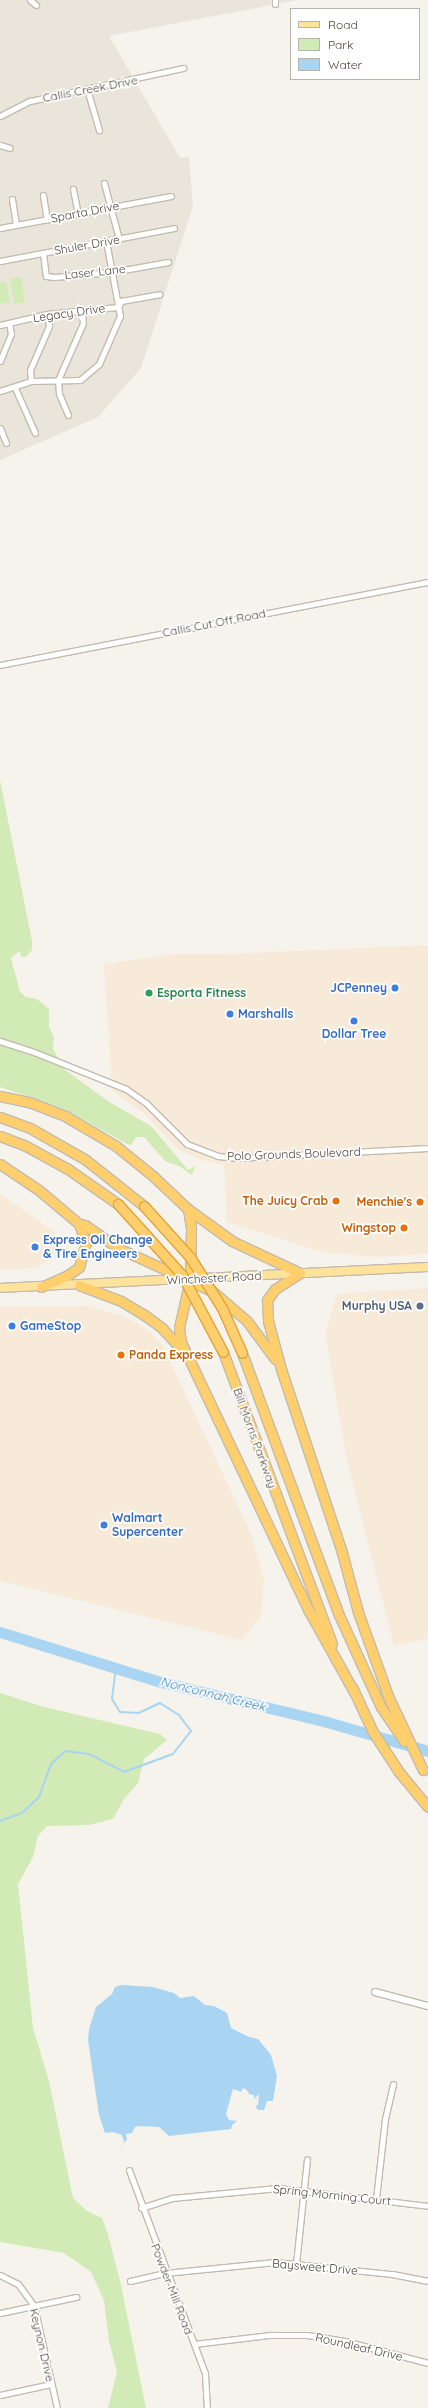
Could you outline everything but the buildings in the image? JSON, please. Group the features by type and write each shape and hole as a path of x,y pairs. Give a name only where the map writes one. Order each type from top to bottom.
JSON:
{"highway":[{"path":"0,1096 29,1102 64,1116 116,1146 153,1176 188,1209 232,1241 300,1273"},
{"name":"Bill Morris Parkway","path":"0,1117 30,1128 86,1160 144,1206 190,1257 222,1308 242,1353 338,1615 381,1707 425,1773"},
{"name":"Bill Morris Parkway","path":"0,1136 24,1145 68,1169 118,1204 182,1276 223,1352 302,1567 354,1692 373,1732 410,1786 428,1807"},
{"path":"0,1164 40,1191 79,1224 85,1226 118,1248 190,1279 212,1291 247,1321 268,1346 280,1369"},
{"path":"188,1209 191,1229 190,1279 179,1328 181,1342 309,1611 354,1692"},
{"path":"41,1287 68,1275 79,1267 86,1243 79,1224"},
{"path":"300,1273 275,1289 267,1300 266,1308 280,1369 341,1549 358,1612 388,1696 425,1773"},
{"path":"80,1285 121,1301 144,1314 171,1336 191,1362"}],"main road":[{"name":"Winchester Road","path":"0,1288 428,1268"}],"street":[{"path":"30,0 36,5"},
{"name":"Callis Creek Drive","path":"0,116 30,101 183,68"},
{"path":"87,89 99,130"},
{"path":"0,145 10,148"},
{"path":"104,183 118,239"},
{"path":"73,189 78,214"},
{"path":"43,195 46,220"},
{"name":"Sparta Drive","path":"0,228 171,196"},
{"path":"12,199 16,225"},
{"name":"Shuler Drive","path":"0,261 174,228"},
{"path":"0,391 15,388 32,381 80,380 99,364 120,316 106,241"},
{"name":"Laser Lane","path":"43,253 46,276 112,272 168,262"},
{"name":"Legacy Drive","path":"0,325 47,314 118,307 121,301 159,294"},
{"path":"68,415 59,394 58,380 83,323 82,311"},
{"path":"32,381 30,370 49,326 47,314"},
{"path":"0,361 11,334 9,323"},
{"path":"15,388 35,433"},
{"path":"0,428 6,443"},
{"name":"Callis Cut Off Road","path":"0,666 428,582"},
{"name":"Polo Grounds Boulevard","path":"0,1041 34,1052 126,1089 150,1107 187,1144 218,1156 236,1158 428,1148"},
{"path":"375,1992 428,2006"},
{"path":"376,2199 385,2119 393,2084"},
{"path":"296,2264 307,2160"},
{"name":"Powder Mill Road","path":"129,2170 141,2208 194,2344 207,2383 207,2408"},
{"name":"Spring Morning Court","path":"141,2208 172,2198 271,2189 304,2191 428,2206"},
{"name":"Baysweet Drive","path":"130,2281 166,2273 262,2263 296,2264 428,2281"},
{"name":"Keynon Drive","path":"0,2275 18,2284 34,2306 57,2408"},
{"path":"0,2313 76,2297"},
{"name":"Roundleaf Drive","path":"194,2344 270,2335 307,2335 345,2341 428,2363"},
{"path":"0,2395 51,2384"}],"shaded area":[{"path":"0,0 298,0 109,36 180,158 189,157 193,206 141,368 98,417 0,460"},
{"path":"428,945 428,1254 375,1257 322,1252 227,1222 224,1165 201,1160 177,1149 144,1113 112,1091 104,964 175,954 229,954"},
{"path":"0,1194 55,1232 58,1245 51,1258 38,1268 0,1270"},
{"path":"428,1288 428,1639 394,1646 347,1461 325,1334 337,1294"},
{"path":"88,1306 121,1315 148,1330 163,1346 252,1536 264,1580 261,1616 242,1640 0,1581 0,1307"}],"green space":[{"path":"21,277 25,302 14,304 10,279"},
{"path":"6,281 10,302 0,304 0,283"},
{"path":"0,780 32,941 32,950 27,956 22,957 19,951 11,958 20,992 26,997 37,999 49,1009 49,1027 54,1037 53,1049 65,1070 111,1103 151,1126 188,1170 196,1166 191,1175 181,1167 165,1161 144,1137 136,1137 131,1145 127,1144 64,1109 0,1087"},
{"path":"0,1693 44,1707 160,1734 167,1740 144,1759 138,1783 124,1799 113,1819 89,1825 47,1826 38,1836 33,1857 18,1884 33,2028 49,2081 73,2198 87,2211 102,2218 108,2234 121,2285 146,2408 108,2408 117,2372 109,2341 104,2300 91,2272 64,2253 0,2242"}],"water":[{"path":"121,1985 152,1987 174,1993 180,1998 194,1996 205,2005 214,2006 227,2013 231,2028 249,2037 258,2039 271,2055 277,2076 273,2101 267,2101 264,2110 258,2110 255,2106 258,2105 259,2094 254,2099 254,2095 249,2094 247,2090 243,2088 241,2092 233,2089 226,2114 229,2120 237,2121 232,2125 231,2129 169,2136 159,2127 139,2126 135,2127 132,2133 126,2134 127,2139 120,2148 124,2142 122,2135 113,2132 105,2133 99,2115 88,2040 89,2029 96,2007 112,1994 115,1987"}],"waterway":[{"name":"Nonconnah Creek","path":"0,1632 161,1682 327,1722 428,1751"},
{"path":"0,1821 22,1813 39,1797 51,1764 65,1751 89,1754 124,1772 173,1754 191,1731 179,1715 160,1703 139,1713 120,1712 112,1699 116,1668"}],"place":[{"name":"JCPenney","path":"395,988"},
{"name":"Esporta Fitness","path":"149,993"},
{"name":"Marshalls","path":"230,1014"},
{"name":"Dollar Tree","path":"354,1021"},
{"name":"The Juicy Crab","path":"336,1201"},
{"name":"Menchie's","path":"420,1202"},
{"name":"Wingstop","path":"404,1228"},
{"name":"Express Oil Change & Tire Engineers","path":"35,1247"},
{"name":"Murphy USA","path":"420,1306"},
{"name":"GameStop","path":"12,1326"},
{"name":"Panda Express","path":"121,1355"},
{"name":"Walmart Supercenter","path":"104,1525"}]}
